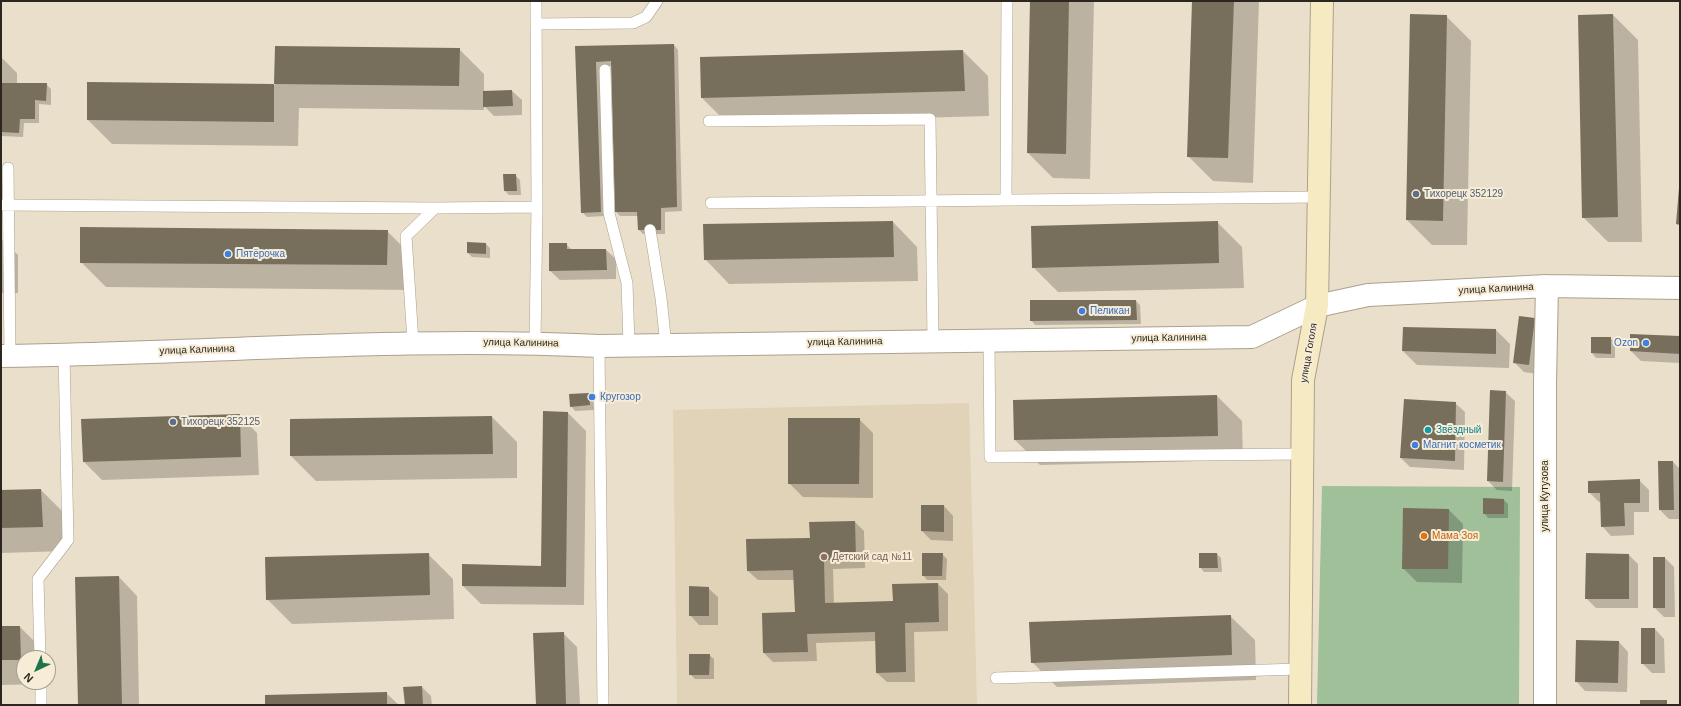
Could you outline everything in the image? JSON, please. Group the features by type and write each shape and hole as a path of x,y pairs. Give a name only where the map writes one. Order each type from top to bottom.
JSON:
{"main road":[{"name":"улица Гоголя","path":"1300,705 1303,380 1317,306 1322,1"}],"street":[{"name":"улица Калинина","path":"6,356 413,342 535,343 599,346 1252,337 1317,306 1368,295 1547,286 1680,288"},
{"name":"улица Кутузова","path":"1545,705 1545,383 1547,286"}],"lane":[{"path":"535,343 537,207 536,1"},
{"path":"536,24 633,23 646,17 657,1"},
{"path":"1006,200 1007,1"},
{"path":"605,70 609,213 627,283 629,345"},
{"path":"709,121 930,119 933,341"},
{"path":"6,356 5,205 8,168"},
{"path":"711,203 1319,197"},
{"path":"5,205 435,208 537,207"},
{"path":"413,342 406,236 435,208"},
{"path":"650,230 661,298 666,345"},
{"path":"989,341 990,457 1302,454"},
{"path":"599,346 604,705"},
{"path":"40,650 38,579 68,540 64,354"},
{"path":"996,678 1300,669"},
{"path":"41,690 41,705"}],"shaded area":[{"name":"Детский сад №11","path":"969,403 977,705 677,705 673,410"}],"green space":[{"path":"1322,486 1520,487 1519,705 1317,705"}],"building":[{"path":"1030,1 1069,1 1066,154 1027,153"},
{"path":"1192,1 1234,1 1228,158 1187,157"},
{"path":"1410,14 1447,15 1443,221 1406,220"},
{"path":"1613,14 1618,217 1582,218 1578,15"},
{"path":"674,44 677,207 661,208 661,230 638,230 637,212 615,212 611,61 596,62 601,212 581,213 575,46"},
{"path":"275,46 460,48 459,86 274,84"},
{"path":"963,50 965,91 701,98 700,57"},
{"path":"87,82 274,84 274,122 87,120"},
{"path":"1,83 47,83 46,101 35,100 35,119 20,119 19,133 1,132"},
{"path":"512,90 513,106 483,107 483,91"},
{"path":"503,174 516,174 517,191 504,191"},
{"path":"1680,188 1680,225 1676,224"},
{"path":"893,221 894,257 704,260 703,224"},
{"path":"1218,221 1219,263 1032,268 1031,226"},
{"path":"80,227 388,230 387,265 80,263"},
{"path":"467,242 486,243 486,254 467,253"},
{"path":"549,243 567,243 567,249 606,249 607,270 549,271"},
{"path":"1030,300 1136,300 1137,320 1030,321"},
{"path":"1519,316 1535,318 1529,365 1513,363"},
{"path":"1403,327 1496,329 1496,354 1402,351"},
{"path":"1630,334 1680,336 1680,354 1630,351"},
{"path":"1591,337 1611,337 1611,354 1591,353"},
{"path":"1490,390 1506,391 1503,482 1487,481"},
{"path":"589,393 590,405 570,407 569,394"},
{"path":"1217,395 1218,436 1014,440 1013,400"},
{"name":"Звёздный","path":"1404,399 1456,402 1455,461 1400,458"},
{"path":"543,411 568,412 566,587 462,586 462,564 541,566"},
{"path":"240,414 241,457 83,462 81,419"},
{"path":"492,416 493,454 290,456 290,419"},
{"path":"788,418 860,418 859,484 788,484"},
{"path":"1658,461 1673,461 1674,510 1659,510"},
{"path":"1640,479 1640,503 1624,503 1625,526 1601,527 1600,493 1588,493 1588,481"},
{"path":"41,489 43,527 1,528 1,490"},
{"path":"1483,498 1504,499 1504,514 1483,514"},
{"path":"921,505 944,505 944,532 921,531"},
{"path":"1403,508 1449,509 1448,569 1402,569"},
{"name":"Детский сад №11","path":"855,521 856,559 824,560 825,603 893,601 892,584 938,583 939,622 905,623 906,672 876,673 875,632 807,634 808,652 763,653 762,613 795,612 793,570 747,571 746,539 810,538 809,522"},
{"path":"429,553 430,595 266,600 265,557"},
{"path":"922,553 943,553 942,576 922,576"},
{"path":"1199,553 1217,553 1218,568 1199,568"},
{"path":"1586,553 1629,554 1629,599 1585,599"},
{"path":"1653,557 1665,557 1665,608 1653,608"},
{"path":"119,576 122,705 78,705 75,577"},
{"path":"689,586 709,587 709,616 689,616"},
{"path":"1231,615 1232,655 1031,663 1029,622"},
{"path":"1,626 20,626 21,650 16,650 16,660 1,660"},
{"path":"1641,628 1655,628 1655,664 1641,664"},
{"path":"564,632 566,705 536,705 533,633"},
{"path":"1576,640 1619,641 1618,683 1575,682"},
{"path":"689,654 710,654 709,675 689,675"},
{"path":"422,686 423,705 405,705 403,687"},
{"path":"387,692 387,705 265,705 265,695"},
{"path":"1640,700 1667,700 1667,705 1640,705"}],"place":[{"name":"Тихорецк 352129","path":"1416,194"},
{"name":"Пятёрочка","path":"228,254"},
{"name":"Пеликан","path":"1082,311"},
{"name":"Ozon","path":"1646,343"},
{"name":"Кругозор","path":"592,397"},
{"name":"Тихорецк 352125","path":"173,422"},
{"name":"Звёздный","path":"1428,430"},
{"name":"Магнит косметик","path":"1415,445"},
{"name":"Мама Зоя","path":"1424,536"},
{"name":"Детский сад №11","path":"824,557"}]}
